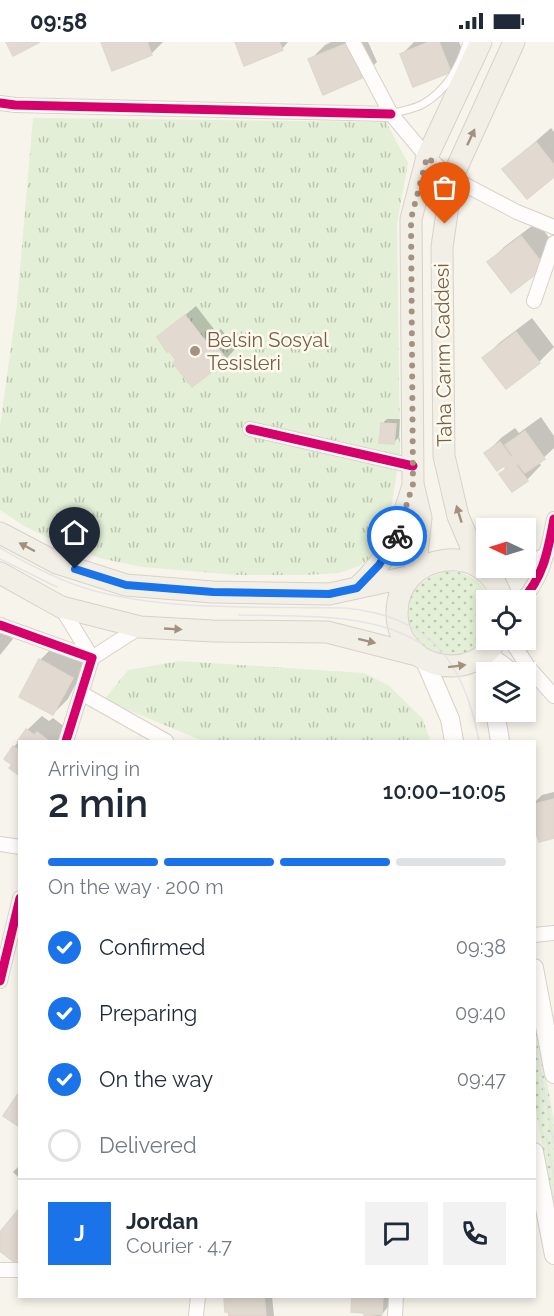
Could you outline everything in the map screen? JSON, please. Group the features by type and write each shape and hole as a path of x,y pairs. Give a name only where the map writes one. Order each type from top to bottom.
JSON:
{"main road":[{"name":"Taha Carım Caddesi","path":"421,658 404,640 397,614 401,592 414,574 421,518 413,475 411,219 427,157 481,42"},
{"name":"Taha Carım Caddesi","path":"476,556 458,516 444,456 442,247 452,178 514,42"},
{"path":"357,588 379,565 397,538 413,475"},
{"path":"0,533 57,564 126,585 213,592 329,594 414,574 428,564 447,559 467,561 476,566"},
{"path":"0,573 61,607 140,627 213,631 327,632 421,658 444,667 473,662 489,655"},
{"name":"Taha Carım Caddesi","path":"490,578 498,590"},
{"path":"421,658 450,720 454,740"},
{"path":"497,722 500,740"},
{"path":"536,979 554,1074"},
{"path":"536,1162 554,1255"}],"street":[{"path":"353,42 391,114 427,157 452,178 517,212 554,227"},
{"path":"0,103 391,114"},
{"path":"534,301 554,243"},
{"path":"250,429 413,475"},
{"path":"530,590 541,575 551,555 554,519"},
{"path":"536,561 551,555"},
{"path":"61,607 92,658"},
{"path":"0,625 92,658"},
{"path":"66,740 92,658 140,627"},
{"path":"517,650 554,698"},
{"path":"536,687 554,698"},
{"path":"81,693 164,740"},
{"path":"0,844 18,847"},
{"path":"0,981 18,906"},
{"path":"536,934 554,933"},
{"path":"0,1270 18,1270"},
{"path":"196,1316 198,1298"},
{"path":"395,1316 396,1298"}],"lane":[{"path":"391,114 422,105 446,86 461,61 467,42"}],"green space":[{"path":"33,118 386,122 408,163 397,223 400,452 388,530 369,559 359,566 339,573 305,575 237,575 143,567 103,559 63,545 24,526 0,510 0,426 17,304"},
{"path":"446,571 454,571 468,575 483,587 485,590 476,590 476,645 468,653 449,656 431,650 416,637 408,620 409,601 421,584"},
{"path":"180,661 364,673 388,685 423,719 430,740 201,740 104,700 128,670"},
{"path":"536,1022 554,1121 554,1213 536,1110"}],"building":[{"path":"6,42 40,42 13,56"},
{"path":"101,42 147,42 152,55 112,71"},
{"path":"235,42 279,42 283,50 244,66"},
{"path":"429,42 439,42 451,72 413,87 400,54"},
{"path":"348,43 362,78 323,95 308,59"},
{"path":"536,142 554,165 554,177 527,199 502,169"},
{"path":"521,236 545,267 511,293 487,262"},
{"name":"Belsin Sosyal Tesisleri","path":"185,315 206,342 210,338 227,360 192,387 173,363 176,360 169,351 167,352 157,337"},
{"path":"516,332 540,363 506,389 482,358"},
{"path":"381,423 396,424 394,444 379,443"},
{"path":"525,431 545,459 525,473 518,464 516,465 528,481 512,492 499,474 506,469 504,466 497,471 484,453 500,442 511,457 513,456 505,445"},
{"path":"39,659 73,678 53,715 19,697"},
{"path":"26,729 34,735 37,732 48,740 18,740"},
{"path":"13,746 18,750 18,775 9,768 12,765 4,759"},
{"path":"554,799 554,838 539,842 536,835 536,804"},
{"path":"18,1094 18,1126 3,1116"},
{"path":"18,1210 18,1265 0,1251 0,1232"},
{"path":"224,1298 264,1298 266,1316 229,1316 228,1312 225,1312"},
{"path":"352,1298 383,1298 382,1314 364,1316 364,1313 351,1312"}],"tram line":[{"path":"0,548 67,582 122,597 185,605 345,608 375,613 400,621 421,633 438,648 452,666 464,688 479,740"},
{"path":"0,559 57,587"},
{"path":"239,615 310,616 359,621 382,626 423,645"},
{"path":"536,1048 554,1144"},
{"path":"546,1135 554,1177"}],"cycle path":[{"path":"0,103 391,114"},
{"path":"250,429 413,466"},
{"path":"530,590 540,572 547,552 554,519"},
{"path":"0,625 92,658 66,740"},
{"path":"0,981 18,906"}],"way so far":[{"path":"397,536 413,484 411,219 427,157 452,178 445,224"}],"place":[{"name":"Belsin Sosyal Tesisleri","path":"195,351"}],"route":[{"path":"75,569 126,585 213,592 329,594 357,588 379,565 397,536"}]}
